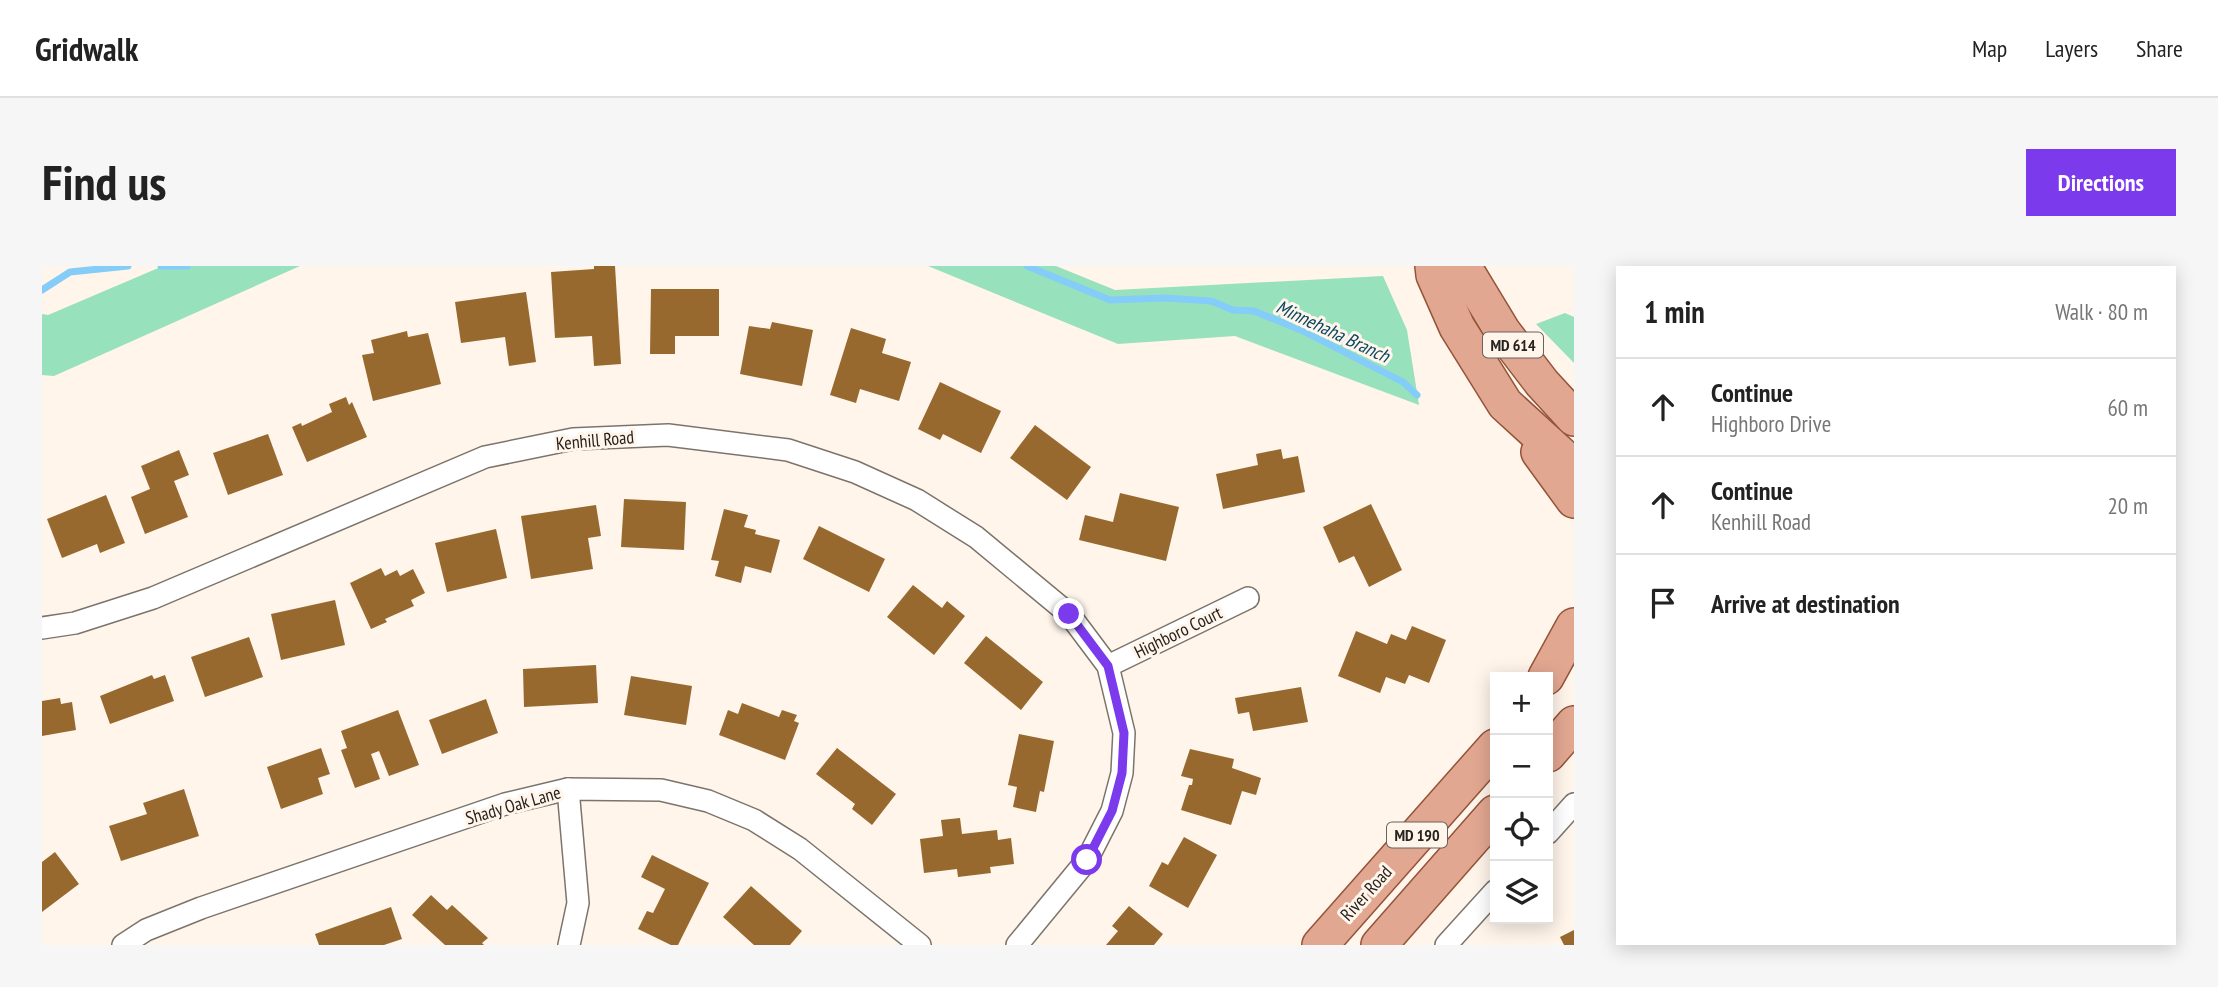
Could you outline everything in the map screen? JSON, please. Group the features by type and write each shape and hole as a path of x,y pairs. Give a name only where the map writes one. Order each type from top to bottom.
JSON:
{"main road":[{"name":"MD 614","path":"1433,266 1434,275 1457,327 1505,404 1574,467"},
{"name":"MD 614","path":"1463,266 1503,332 1542,383 1574,418"},
{"path":"1505,404 1574,500"},
{"path":"1549,672 1574,626"},
{"path":"1553,682 1574,659"},
{"path":"1553,748 1574,724"},
{"name":"River Road","path":"1320,945 1490,752"},
{"name":"MD 190","path":"1378,945 1490,819"}],"street":[{"name":"Kenhill Road","path":"42,628 75,623 153,598 485,457 573,439 668,435 788,450 855,472 917,500 976,537 1069,614 1108,666"},
{"name":"Highboro Court","path":"1108,666 1248,598"},
{"path":"1017,945 1087,860 1112,811 1122,773 1124,733 1108,666"},
{"path":"568,789 578,903 569,945"},
{"name":"Shady Oak Lane","path":"123,945 146,930 214,904 505,804 568,789 661,790 708,801 754,820 800,849 920,945"},
{"path":"1553,827 1574,804"},
{"path":"1446,945 1490,897"}],"green space":[{"path":"163,266 300,266 54,376 42,375 42,314 48,315"},
{"path":"928,266 1056,266 1115,290 1383,276 1407,330 1419,405 1235,336 1118,344"},
{"path":"1565,313 1574,317 1574,363 1536,324"}],"building":[{"path":"594,266 615,266 621,364 594,366 592,336 555,338 551,272 594,269"},
{"path":"651,289 719,289 719,336 675,336 675,354 650,354"},
{"path":"526,292 536,362 509,366 505,337 461,343 455,302"},
{"path":"772,322 813,330 802,386 740,374 749,326 770,329"},
{"path":"851,328 886,339 882,353 911,362 899,401 860,389 856,403 830,395"},
{"path":"407,331 408,337 428,333 441,384 373,401 362,355 374,353 371,340"},
{"path":"940,382 1001,411 981,453 943,434 940,440 918,429"},
{"path":"346,397 349,405 352,402 367,437 307,462 292,427 301,423 302,426 332,412 329,404"},
{"path":"1035,425 1091,467 1067,500 1010,458"},
{"path":"268,434 283,475 228,495 213,453"},
{"path":"1281,449 1283,459 1298,456 1305,492 1223,509 1216,474 1258,465 1256,454"},
{"path":"179,450 189,475 174,481 188,517 145,534 131,497 150,489 141,466"},
{"path":"1120,493 1179,507 1166,561 1079,540 1085,515 1113,522"},
{"path":"106,495 125,543 100,553 97,544 62,558 47,519"},
{"path":"624,499 686,502 684,550 621,547"},
{"path":"1371,504 1402,570 1369,587 1354,556 1339,563 1323,527"},
{"path":"596,505 601,536 588,538 593,569 531,579 521,516"},
{"path":"724,509 748,515 744,527 756,530 755,534 780,540 771,573 745,566 741,583 715,576 719,561 711,560"},
{"path":"819,526 885,559 869,592 803,559"},
{"path":"496,529 507,578 447,592 435,543"},
{"path":"381,568 385,576 397,570 400,576 413,569 425,593 411,600 414,606 385,619 387,622 371,629 350,583"},
{"path":"913,585 942,608 947,601 965,616 934,655 887,617"},
{"path":"335,600 345,645 281,660 271,614"},
{"path":"1412,626 1446,640 1429,683 1409,675 1405,684 1386,677 1380,693 1338,676 1356,631 1387,644 1391,634 1406,640"},
{"path":"986,636 1043,682 1021,710 964,663"},
{"path":"249,637 263,677 205,697 191,657"},
{"path":"596,665 598,703 524,707 523,669"},
{"path":"152,675 154,679 165,675 174,701 110,724 100,696"},
{"path":"631,676 692,686 686,725 624,715"},
{"path":"1301,687 1308,722 1253,731 1249,712 1238,714 1235,698"},
{"path":"60,698 61,704 72,702 76,730 42,736 42,701"},
{"path":"486,699 498,733 442,754 429,720"},
{"path":"742,703 779,717 782,710 797,715 794,721 799,723 785,760 719,735 728,710 738,714"},
{"path":"398,710 419,765 389,776 379,751 371,754 380,779 355,788 341,750 347,748 341,731"},
{"path":"1019,734 1054,741 1044,792 1040,791 1036,812 1013,807 1017,787 1008,785"},
{"path":"321,748 330,774 318,778 323,794 281,809 267,767"},
{"path":"837,748 896,794 872,825 852,809 855,804 816,774"},
{"path":"1190,749 1234,759 1232,768 1261,778 1256,795 1242,791 1231,825 1181,810 1193,779 1181,776"},
{"path":"184,789 199,836 121,861 109,826 147,814 143,803"},
{"path":"960,818 962,834 997,830 998,840 1011,838 1014,864 990,867 991,873 958,877 957,869 924,873 920,839 943,836 941,820"},
{"path":"1184,837 1217,855 1188,908 1149,886 1162,862 1168,865"},
{"path":"55,852 79,884 42,912 42,862"},
{"path":"652,855 709,883 678,945 671,945 638,929 647,911 653,913 665,889 641,877"},
{"path":"751,886 802,931 790,945 754,945 723,917"},
{"path":"431,895 447,910 452,905 488,938 482,943 484,945 445,945 412,915"},
{"path":"1129,906 1163,934 1154,945 1106,945 1118,931 1112,926"},
{"path":"391,907 402,939 384,945 319,945 315,934"},
{"path":"1574,930 1574,945 1564,945 1560,937"}],"waterway":[{"name":"Minnehaha Branch","path":"42,290 70,272 128,266"},
{"name":"Minnehaha Branch","path":"161,266 187,266"},
{"name":"Minnehaha Branch","path":"1027,266 1110,300 1165,298 1211,301 1233,310 1254,311 1303,331 1403,382 1417,395"}],"route":[{"path":"1069,614 1108,666 1124,733 1122,773 1112,811 1087,860"}]}
